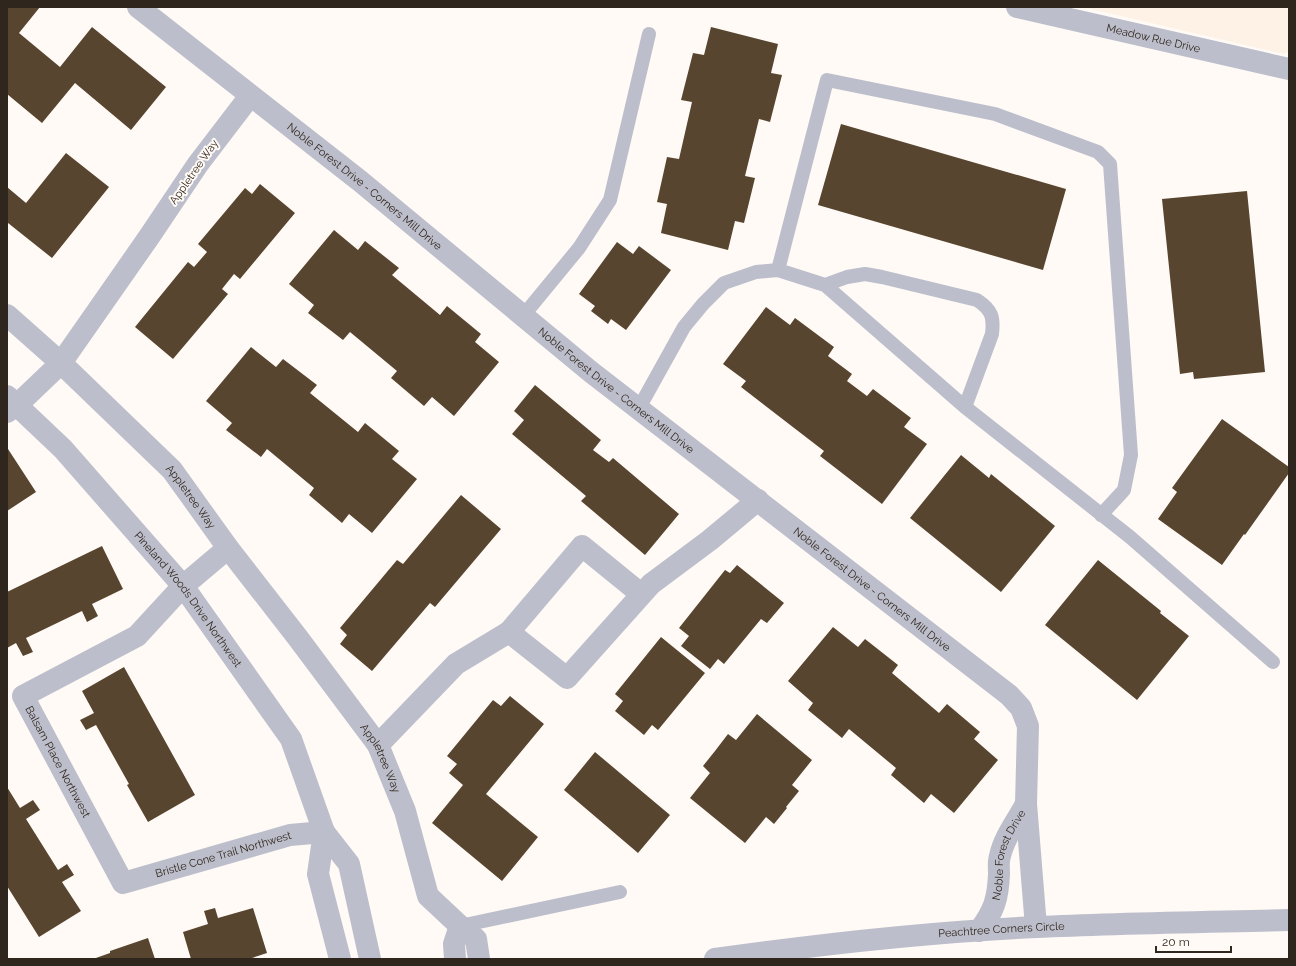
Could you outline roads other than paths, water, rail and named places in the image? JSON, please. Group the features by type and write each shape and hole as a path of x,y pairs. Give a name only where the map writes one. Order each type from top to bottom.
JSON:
{"street":[{"name":"Noble Forest Drive - Corners Mill Drive","path":"138,7 360,181 591,372 1009,695 1021,708 1028,726 1026,804"},
{"name":"Meadow Rue Drive","path":"1017,7 1289,69"},
{"name":"Appletree Way","path":"250,96 198,164 61,364 172,470 228,548 378,745 405,810 428,896 460,926 476,938 479,959"},
{"path":"7,314 61,364 10,404"},
{"name":"Pineland Woods Drive Northwest","path":"10,404 63,449 183,586 291,739 324,832 349,864 370,959"},
{"path":"509,632 567,678 651,584 710,540 758,500"},
{"path":"378,745 456,664 509,632 582,546 641,594"},
{"name":"Balsam Place Northwest","path":"123,883 23,696 137,636 183,586 228,548"},
{"name":"Noble Forest Drive","path":"1026,804 1036,927"},
{"name":"Noble Forest Drive","path":"979,931 988,919 995,906 998,896 999,857 1004,842 1026,804"},
{"name":"Pineland Woods Drive Northwest","path":"324,832 318,874 340,959"},
{"name":"Bristle Cone Trail Northwest","path":"123,883 290,835 324,832"},
{"name":"Peachtree Corners Circle","path":"714,959 862,940 915,935 1036,927 1289,920"},
{"path":"455,959 454,944 460,926"}],"lane":[{"path":"523,316 579,248 610,200 649,34"},
{"path":"778,270 827,80 995,114 1098,152 1110,164 1131,455 1124,490 1101,515"},
{"path":"639,408 684,327 703,304 724,283 756,272 778,270 825,285 965,407 1130,537 1273,662"},
{"path":"825,285 847,277 865,274 977,300 985,305 991,312 993,323 992,334 965,407"},
{"path":"460,926 620,892"}]}
